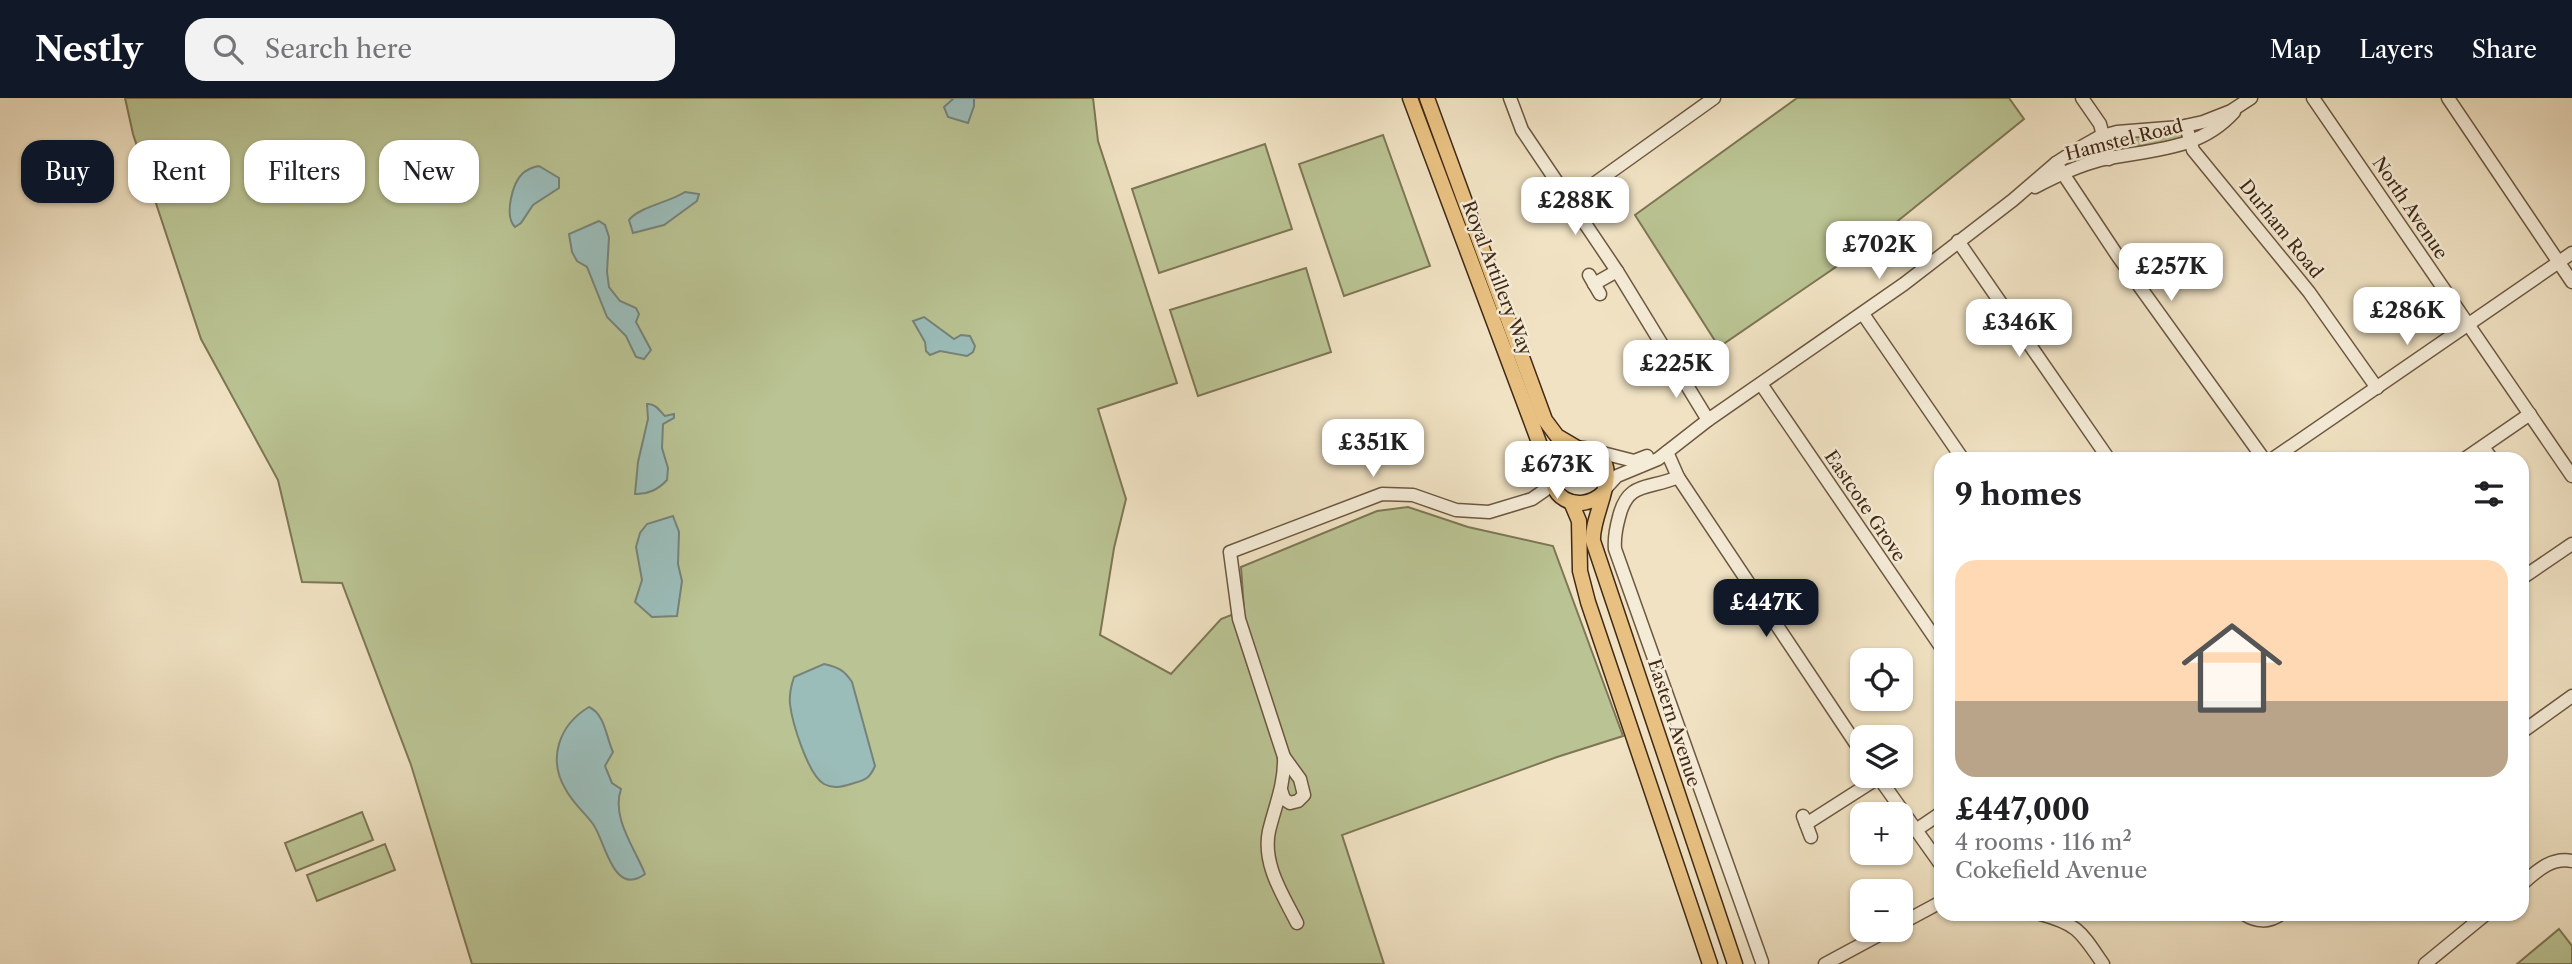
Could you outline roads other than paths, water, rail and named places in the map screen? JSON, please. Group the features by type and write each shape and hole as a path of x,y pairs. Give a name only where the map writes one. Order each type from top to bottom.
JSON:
{"main road":[{"name":"Royal Artillery Way","path":"1410,98 1539,445 1553,474"},
{"name":"Royal Artillery Way","path":"1427,98 1545,419 1557,436 1584,449"},
{"path":"1584,449 1563,454 1553,474 1554,487 1568,501 1578,521 1580,571 1588,602 1710,964"},
{"name":"Eastern Avenue","path":"1584,449 1600,456 1607,467 1608,477 1594,522 1593,541 1735,964"},
{"path":"1568,501 1587,504 1604,491"}],"street":[{"path":"1510,98 1522,130 1617,271 1708,420"},
{"path":"1570,201 1714,98"},
{"path":"2082,98 2100,123 2109,159"},
{"name":"Hamstel Road","path":"1668,452 1708,420 1904,284 2012,200 2058,168 2085,144 2130,130 2186,126 2216,117 2236,103 2251,98"},
{"name":"North Avenue","path":"2313,98 2572,476"},
{"path":"2448,98 2572,282"},
{"name":"Hamstel Road","path":"2058,168 2190,142 2216,130 2236,103"},
{"name":"Durham Road","path":"2186,126 2196,154 2309,292 2377,388"},
{"path":"2058,168 2259,452"},
{"path":"1958,241 2104,452"},
{"path":"2283,452 2572,253"},
{"path":"1595,284 1617,271"},
{"path":"1863,314 1958,452"},
{"name":"Eastcote Grove","path":"1761,384 1934,637"},
{"path":"2475,452 2530,414"},
{"name":"Hamstel Road","path":"1604,491 1617,476 1647,460 1676,436 1708,420"},
{"path":"2483,447 2487,452"},
{"path":"1584,449 1634,461 1647,460 1667,468 1678,477"},
{"path":"1647,460 1660,450 1668,452 1678,477 1850,735"},
{"path":"1281,790 1284,799 1290,803 1298,801 1304,795 1300,779 1283,757 1239,619 1230,552 1382,494 1413,495 1456,510 1479,513 1506,509 1532,499 1545,490 1553,474"},
{"path":"1678,477 1635,490 1626,497 1615,533 1615,549 1762,962"},
{"path":"1532,499 1568,501"},
{"path":"2529,573 2572,544"},
{"path":"2529,727 2572,696"},
{"path":"1283,757 1281,790 1269,832 1268,854 1277,884 1297,923"},
{"path":"1811,837 1805,820 1859,788"},
{"path":"1885,788 1934,855"},
{"path":"1916,830 1934,818"},
{"path":"2529,879 2552,861 2572,861"},
{"path":"1913,917 1934,906"},
{"path":"2065,921 2080,931 2103,964"},
{"path":"2426,964 2478,921"},
{"path":"1825,964 1866,942"}],"water":[{"path":"954,98 974,98 968,123 948,117 944,107"},
{"path":"539,166 559,178 559,188 533,205 521,223 515,227 510,208 516,184 523,173"},
{"path":"685,192 699,194 697,201 664,225 633,233 629,220 634,215"},
{"path":"599,221 605,225 609,237 609,287 620,301 636,308 639,314 636,322 651,350 644,359 636,357 626,336 607,317 587,267 577,261 572,252 569,234"},
{"path":"924,317 954,339 961,335 970,336 975,346 973,352 967,356 940,351 930,355 913,321"},
{"path":"647,404 655,406 665,416 674,414 674,418 663,424 662,448 668,468 667,480 652,491 635,494 638,462 648,419"},
{"path":"673,516 679,532 678,564 682,581 677,616 652,617 635,602 642,580 636,547 640,533 647,524"},
{"path":"824,664 840,670 852,682 875,766 866,779 840,787 824,784 812,770 797,735 790,704 794,677"},
{"path":"589,707 602,720 613,752 605,766 612,783 621,789 619,811 622,822 645,874 634,879 625,879 611,864 593,824 572,799 560,778 557,766 559,744 570,723"}]}
